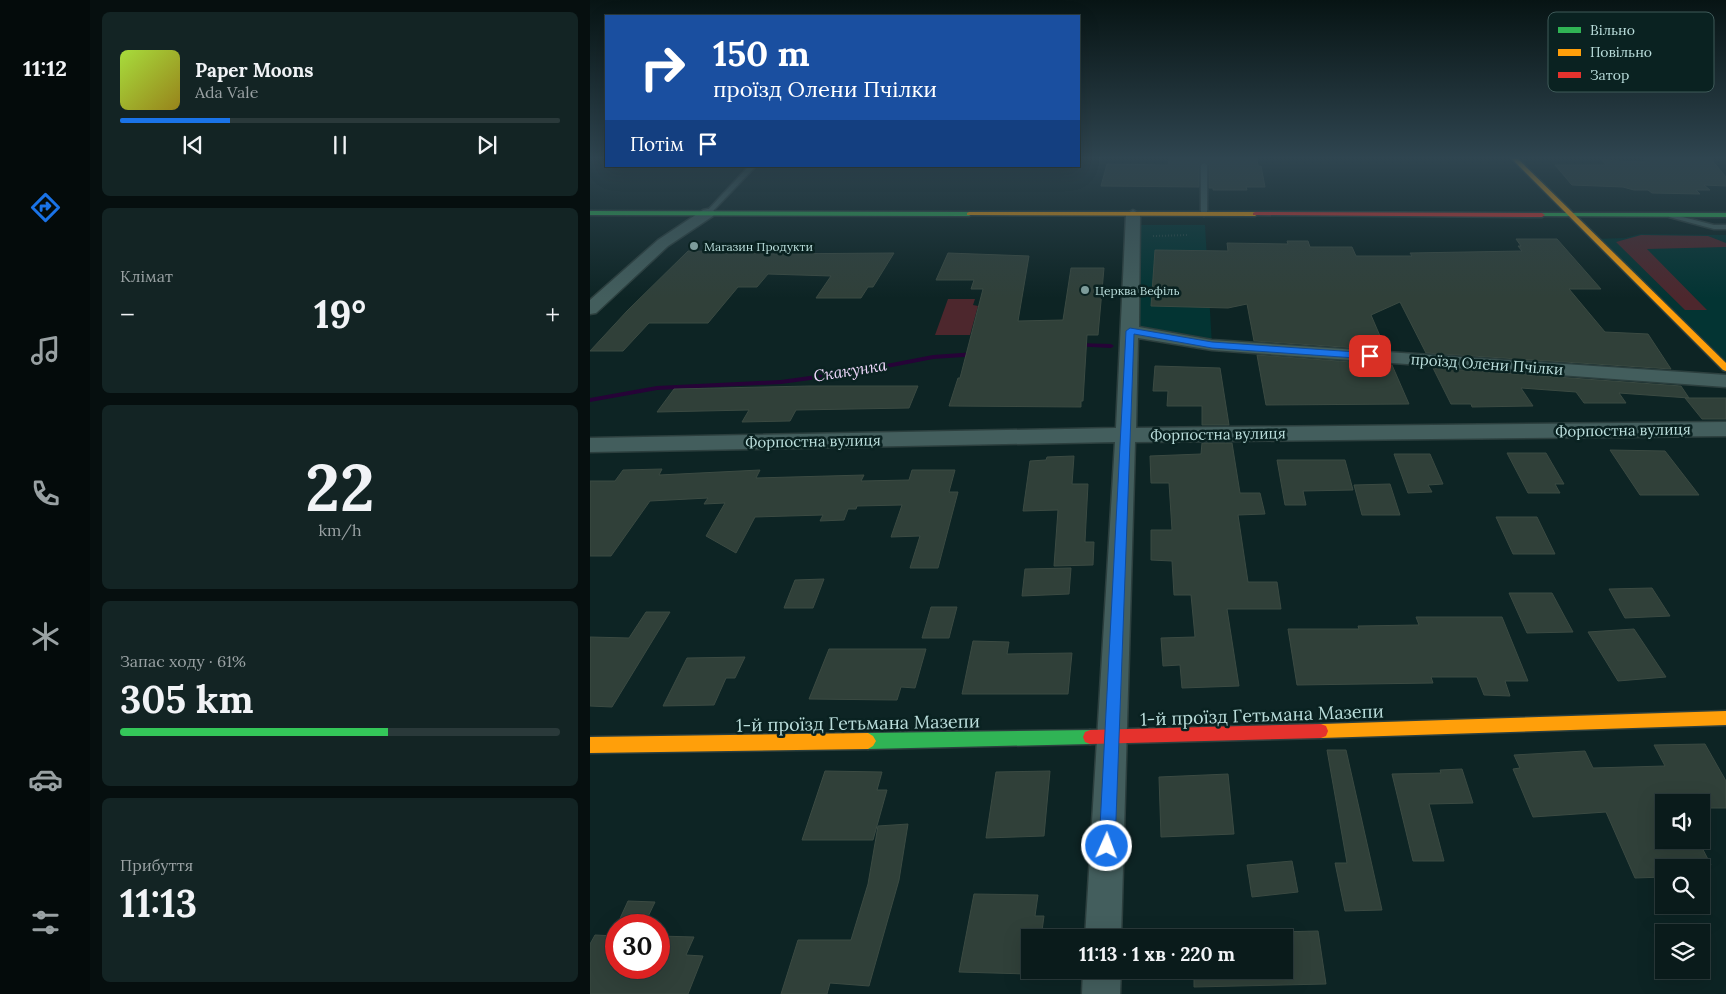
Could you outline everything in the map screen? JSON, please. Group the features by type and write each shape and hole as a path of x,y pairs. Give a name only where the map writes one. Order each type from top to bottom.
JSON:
{"main road":[{"path":"1561,205 1726,368"},
{"path":"590,213 1726,215"},
{"name":"1-й проїзд Гетьмана Мазепи","path":"590,745 1112,737 1726,718"}],"street":[{"path":"590,309 663,243 708,213"},
{"path":"1103,929 1130,331 1133,214"},
{"name":"проїзд Олени Пчілки","path":"1130,331 1212,345 1726,381"},
{"name":"Форпостна вулиця","path":"590,444 1125,435 1726,429"},
{"path":"1101,994 1102,979"}],"lane":[{"path":"708,213 715,205"},
{"path":"1204,205 1204,214"},
{"path":"1664,215 1714,227 1726,227"}],"shaded area":[{"path":"1139,225 1205,225 1212,345 1130,331"},
{"path":"1640,234 1726,235 1726,368 1594,239 1625,238"},
{"path":"1641,235 1708,236 1726,243 1726,247 1647,249 1707,310 1685,310 1616,242"},
{"path":"948,299 975,299 973,305 978,306 970,335 935,335"}],"building":[{"path":"1516,239 1557,239 1601,289 1569,289 1605,332 1648,334 1671,369 1426,353 1400,302 1371,315 1386,350 1254,341 1247,304 1228,308 1151,306 1155,250 1228,251 1227,243 1288,244 1287,241 1308,241 1310,247 1352,247 1356,256 1412,256 1410,253 1522,251"},
{"path":"688,251 767,252 765,254 894,253 873,287 868,287 861,298 816,298 831,276 768,274 757,287 738,287 708,323 649,323 623,351 590,351 627,311"},
{"path":"948,253 1029,256 1018,321 1063,320 1071,268 1104,268 1098,335 1087,335 1081,407 949,406 958,378 960,378 983,289 971,289 974,280 936,280"},
{"path":"1257,355 1392,365 1409,404 1266,405"},
{"path":"1155,366 1220,368 1229,425 1202,425 1202,406 1167,406 1168,391 1153,391"},
{"path":"1433,368 1681,386 1689,398 1619,393 1626,403 1584,403 1576,392 1521,388 1533,406 1472,407 1471,404 1451,404"},
{"path":"918,386 909,408 796,410 790,421 742,422 749,410 657,412 674,389"},
{"path":"1685,398 1726,398 1726,419 1702,419"},
{"path":"1202,443 1232,443 1240,493 1260,493 1265,514 1238,515 1248,582 1277,582 1281,609 1227,609 1239,686 1182,688 1180,665 1163,666 1161,638 1195,637 1191,595 1174,595 1172,561 1151,560 1151,530 1172,530 1169,483 1151,483 1150,456 1201,454"},
{"path":"1610,450 1665,451 1699,495 1640,495"},
{"path":"1507,453 1546,453 1564,484 1555,484 1560,493 1528,493"},
{"path":"1394,454 1430,454 1443,484 1428,485 1432,492 1408,493"},
{"path":"1074,456 1072,484 1088,484 1085,542 1094,542 1093,565 1054,566 1058,510 1023,511 1030,461 1046,460 1047,457"},
{"path":"1277,460 1345,460 1353,490 1303,491 1306,505 1285,505"},
{"path":"662,469 659,475 760,470 756,478 864,475 861,481 909,480 912,470 955,470 949,492 958,492 938,568 910,568 920,536 891,537 902,505 857,506 856,509 848,509 844,520 820,521 823,515 755,517 736,553 706,536 725,503 704,504 708,498 650,501 611,556 590,556 590,481 615,481 623,470"},
{"path":"1390,484 1400,515 1362,515 1354,485"},
{"path":"1496,517 1537,517 1555,554 1513,554"},
{"path":"1071,568 1069,594 1022,596 1025,569"},
{"path":"824,579 813,608 784,608 795,580"},
{"path":"1652,588 1670,616 1625,618 1609,589"},
{"path":"1509,593 1552,593 1573,632 1527,633"},
{"path":"931,607 957,607 949,638 922,638"},
{"path":"646,612 670,612 612,707 590,706 590,637 629,638"},
{"path":"1416,617 1502,617 1528,681 1505,681 1510,696 1484,695 1477,677 1431,677 1433,683 1297,685 1288,629 1359,629 1358,626 1419,625"},
{"path":"1634,629 1666,677 1618,681 1588,632"},
{"path":"973,641 1009,642 1007,654 1072,653 1068,694 962,694"},
{"path":"829,649 926,649 915,688 901,687 897,700 809,699"},
{"path":"745,657 735,678 726,678 714,705 663,706 687,658"},
{"path":"1705,744 1726,781 1726,808 1710,808 1710,794 1655,794 1655,849 1703,849 1708,859 1655,859 1655,877 1635,878 1606,812 1533,817 1513,769 1520,768 1514,755 1585,751 1593,768 1665,766 1654,745"},
{"path":"1327,750 1346,750 1382,910 1345,911 1335,863 1347,863"},
{"path":"1462,769 1473,803 1429,804 1444,861 1413,861 1392,774 1441,773 1440,770"},
{"path":"825,771 882,772 877,790 887,790 873,840 802,840"},
{"path":"1050,771 1044,836 986,838 996,772"},
{"path":"1228,774 1234,834 1161,837 1159,777"},
{"path":"908,824 899,880 869,986 830,983 827,994 781,994 798,940 851,940 868,884 878,826"},
{"path":"1292,861 1298,892 1252,897 1247,865"},
{"path":"974,894 1038,895 1035,916 1044,916 1042,929 1021,929 1021,974 959,972"},
{"path":"628,901 655,902 649,914 622,914"},
{"path":"1318,931 1326,984 1194,987 1194,979 1293,979 1293,932"},
{"path":"595,935 605,935 605,979 670,979 670,936 694,937 686,955 703,956 688,994 590,994 590,944"}],"waterway":[{"name":"Скакунка","path":"1076,345 1111,346"},
{"name":"Скакунка","path":"590,400 657,388 781,382 861,371 933,357 976,354"}],"traffic: fast":[{"path":"590,213 969,214"},
{"path":"1542,215 1726,215"},
{"path":"868,741 1090,737"}],"traffic: slow":[{"path":"1561,205 1570,215"},
{"path":"969,214 1255,214"},
{"path":"1570,215 1726,368"},
{"path":"1321,731 1726,718"},
{"path":"590,745 868,741"}],"traffic: jam":[{"path":"1255,214 1542,215"},
{"path":"1090,737 1321,731"}],"place":[{"name":"Магазин Продукти","path":"694,246"},
{"name":"Церква Вефіль","path":"1085,290"}],"route":[{"path":"1107,846 1130,331 1212,345 1370,356"}]}
